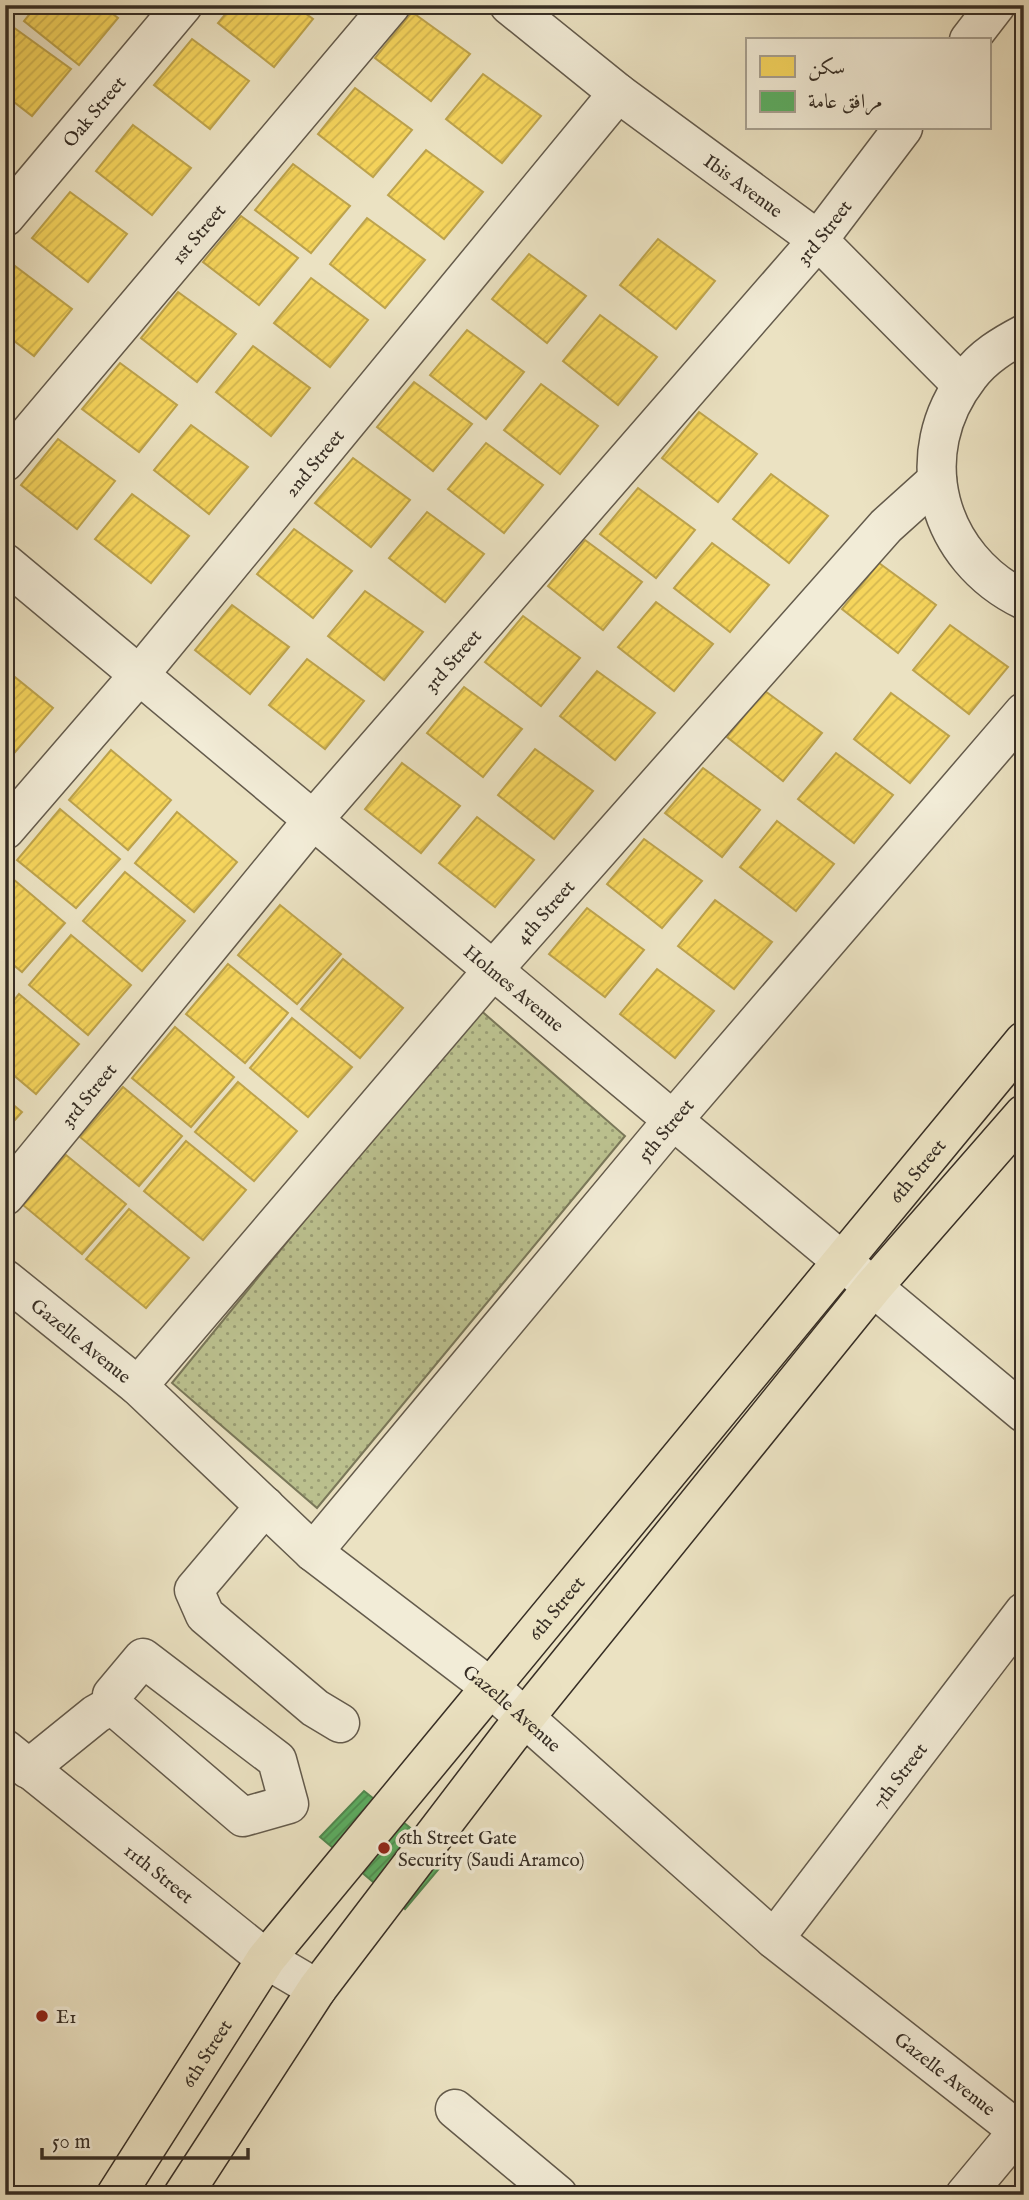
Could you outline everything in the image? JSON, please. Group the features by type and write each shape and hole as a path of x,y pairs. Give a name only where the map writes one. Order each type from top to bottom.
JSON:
{"main road":[{"name":"6th Street","path":"116,2195 266,1959 1024,1041"},
{"path":"183,2195 317,1989 525,1717 873,1287 1024,1114"}],"street":[{"name":"Oak Street","path":"5,217 183,5"},
{"name":"1st Street","path":"5,462 391,5"},
{"name":"Ibis Avenue","path":"509,5 618,93 818,240 962,385"},
{"path":"971,38 996,5"},
{"name":"2nd Street","path":"5,830 139,675 618,93"},
{"name":"3rd Street","path":"5,1196 313,820 818,240 901,130"},
{"path":"1024,334 1004,344 986,358 962,385 947,413 940,435 937,480 944,513 972,563 989,579 1024,600"},
{"name":"4th Street","path":"138,1386 493,970 886,526 937,480"},
{"name":"Holmes Avenue","path":"5,563 1024,1413"},
{"name":"5th Street","path":"313,1552 673,1120 1024,712"},
{"name":"Gazelle Avenue","path":"5,1279 138,1386 313,1552 490,1687 774,1939 1022,2130"},
{"path":"265,1506 194,1590 205,1615 315,1708 340,1723"},
{"name":"7th Street","path":"774,1939 1024,1612"},
{"path":"143,1658 277,1760 289,1804 243,1817 112,1705 112,1695 143,1658"},
{"path":"15,1765 112,1705"},
{"name":"11th Street","path":"15,1765 266,1959 317,1989"},
{"path":"455,2109 558,2195"},
{"path":"965,2195 1022,2130"}],"green space":[{"path":"478,1008 625,1136 317,1508 172,1383"}],"building: سكن":[{"path":"37,5 101,5 118,18 79,65 24,21"},
{"path":"233,5 294,5 313,19 274,67 218,23"},
{"path":"412,12 470,54 431,101 375,58"},
{"path":"13,27 71,69 32,116 5,95 5,37"},
{"path":"192,39 249,81 210,129 154,85"},
{"path":"483,74 541,116 502,163 446,119"},
{"path":"355,88 412,130 373,177 318,134"},
{"path":"133,125 191,168 152,215 96,171"},
{"path":"426,150 483,192 444,239 388,195"},
{"path":"293,164 350,206 311,253 255,210"},
{"path":"70,192 127,234 88,282 32,238"},
{"path":"241,216 298,258 259,305 203,262"},
{"path":"367,218 425,260 385,308 330,264"},
{"path":"658,239 715,281 676,329 620,285"},
{"path":"529,254 586,296 547,343 492,299"},
{"path":"15,266 72,309 34,356 5,334 5,279"},
{"path":"311,278 368,320 330,367 274,323"},
{"path":"178,292 236,334 197,382 141,338"},
{"path":"600,315 657,357 618,405 563,361"},
{"path":"467,330 524,372 486,419 430,375"},
{"path":"253,346 310,388 271,436 216,392"},
{"path":"120,363 177,405 139,452 82,409"},
{"path":"414,382 472,424 433,471 377,427"},
{"path":"541,384 598,426 560,474 504,430"},
{"path":"699,412 757,454 718,502 662,458"},
{"path":"191,425 248,467 209,514 154,470"},
{"path":"58,439 115,481 77,529 21,485"},
{"path":"486,443 543,485 504,533 448,489"},
{"path":"353,458 410,500 371,547 315,503"},
{"path":"771,474 828,516 789,563 733,519"},
{"path":"638,488 695,530 656,578 600,534"},
{"path":"132,494 189,536 151,583 95,539"},
{"path":"427,512 484,554 445,602 389,558"},
{"path":"294,529 352,571 313,618 257,574"},
{"path":"585,540 642,582 603,630 548,586"},
{"path":"712,543 769,585 730,632 674,588"},
{"path":"879,563 936,605 898,653 842,609"},
{"path":"365,591 423,632 384,680 328,636"},
{"path":"656,602 713,644 674,691 618,647"},
{"path":"232,605 289,647 250,694 195,650"},
{"path":"523,616 580,658 541,706 485,662"},
{"path":"950,625 1008,667 969,714 913,670"},
{"path":"307,659 364,701 325,749 269,705"},
{"path":"5,669 53,708 10,758 5,755"},
{"path":"597,671 655,713 615,760 560,716"},
{"path":"464,687 522,729 483,777 427,733"},
{"path":"765,691 822,733 783,781 727,737"},
{"path":"891,693 949,736 910,783 854,739"},
{"path":"535,749 593,791 554,839 498,795"},
{"path":"111,750 171,800 128,850 69,800"},
{"path":"836,753 893,795 854,843 798,799"},
{"path":"402,763 460,806 421,853 365,809"},
{"path":"703,768 760,810 722,857 665,813"},
{"path":"60,809 120,859 76,908 17,860"},
{"path":"177,812 237,862 194,912 135,863"},
{"path":"477,817 534,860 495,907 439,863"},
{"path":"777,821 834,864 796,911 740,867"},
{"path":"644,839 702,881 662,928 607,884"},
{"path":"125,872 185,921 142,971 83,921"},
{"path":"6,873 65,923 22,972 5,958"},
{"path":"715,900 772,942 734,989 678,946"},
{"path":"280,905 341,954 297,1004 238,955"},
{"path":"587,908 644,950 605,997 549,954"},
{"path":"71,935 131,985 88,1035 29,985"},
{"path":"343,959 403,1008 360,1058 301,1009"},
{"path":"228,964 288,1013 245,1063 186,1014"},
{"path":"657,969 714,1011 675,1058 620,1014"},
{"path":"19,994 79,1044 36,1094 5,1068 5,1011"},
{"path":"292,1018 352,1067 308,1117 250,1068"},
{"path":"175,1027 234,1077 191,1127 132,1078"},
{"path":"238,1082 297,1131 254,1181 195,1132"},
{"path":"123,1087 182,1136 139,1186 80,1137"},
{"path":"5,1098 22,1112 5,1131"},
{"path":"186,1141 246,1190 203,1240 144,1191"},
{"path":"66,1155 126,1204 82,1254 23,1205"},
{"path":"129,1209 189,1258 146,1308 86,1259"}],"building: مرافق عامة":[{"name":"6th Street Gate Security (Saudi Aramco)","path":"364,1791 448,1858 405,1909 320,1837"}],"place":[{"name":"6th Street Gate Security (Saudi Aramco)","path":"384,1848"},
{"name":"E1","path":"42,2016"}]}
